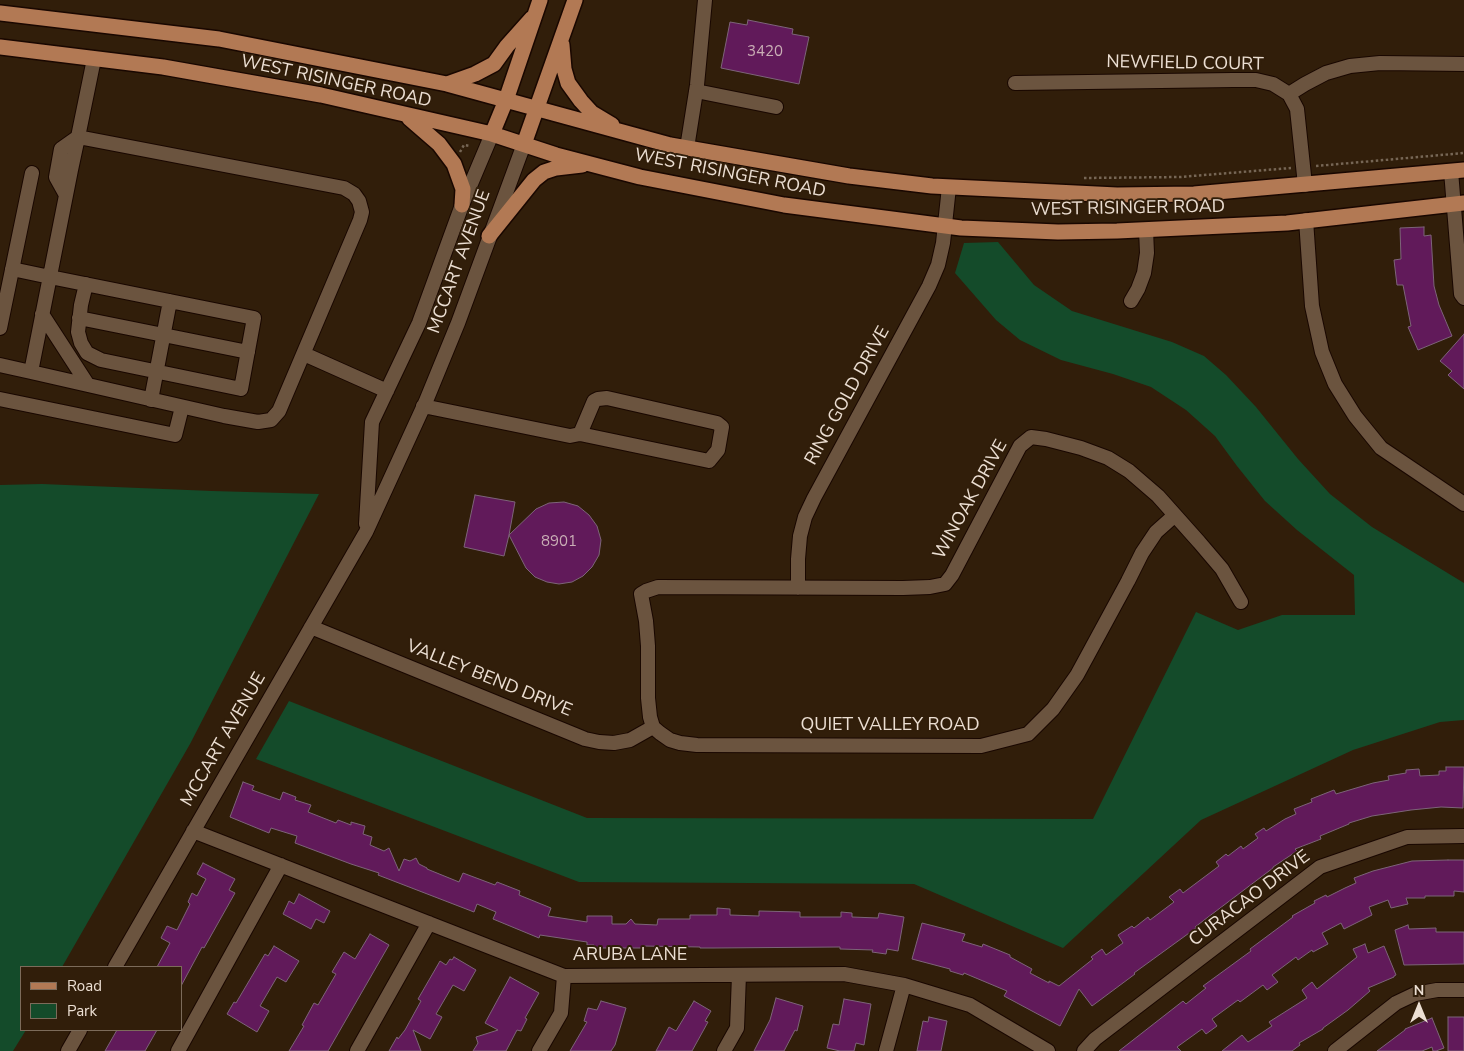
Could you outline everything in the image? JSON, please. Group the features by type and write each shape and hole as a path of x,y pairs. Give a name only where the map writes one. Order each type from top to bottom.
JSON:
{"main road":[{"name":"MCCART AVENUE","path":"524,144 575,0"},
{"name":"MCCART AVENUE","path":"492,134 506,100 538,6"},
{"path":"447,84 476,74 494,64 538,6"},
{"name":"WEST RISINGER ROAD","path":"0,13 219,39 447,84 670,146 849,176 949,187 1117,195 1194,194 1458,170"},
{"path":"562,38 564,69 568,83 592,113 628,135"},
{"name":"WEST RISINGER ROAD","path":"0,47 163,67 302,92 492,134 640,177 784,205 962,228 1058,232 1287,223 1459,203"},
{"path":"406,115 439,144 454,164 464,189 462,205"},
{"path":"489,236 534,180 544,172 556,168 591,164"}],"street":[{"path":"687,148 696,91 705,0"},
{"path":"31,372 94,59"},
{"path":"1304,185 1297,109 1289,94 1326,73 1350,66 1380,63 1464,64"},
{"name":"NEWFIELD COURT","path":"1015,83 1256,80 1273,84 1289,94"},
{"path":"696,91 776,106"},
{"name":"MCCART AVENUE","path":"366,532 372,422 419,323 462,205 492,134"},
{"path":"0,365 151,400 258,422 271,420 279,411 360,220 362,212 360,201 354,194 344,188 78,137"},
{"name":"MCCART AVENUE","path":"116,966 366,532 458,323 524,144"},
{"path":"1458,170 1461,294 1464,298"},
{"path":"0,328 32,173"},
{"name":"RING GOLD DRIVE","path":"798,588 799,544 805,517 929,286 938,265 949,187"},
{"path":"1306,220 1312,306 1322,352 1335,384 1355,416 1381,448 1464,504"},
{"path":"1131,301 1138,290 1144,273 1147,254 1146,230"},
{"path":"12,269 254,318 241,388 101,360 87,352 81,343 78,332 86,284"},
{"path":"151,400 170,301"},
{"path":"42,314 88,385"},
{"path":"79,318 248,352"},
{"path":"304,354 387,391"},
{"path":"423,406 560,435 580,434 709,461 718,450 722,427 717,423 607,398 598,398 594,402 580,434"},
{"path":"0,399 176,435 182,406"},
{"name":"WINOAK DRIVE","path":"653,727 648,698 646,621 641,594 658,586 902,588 930,587 945,584 952,575 1020,446 1031,437 1081,448 1108,458 1146,484 1222,569 1240,602"},
{"name":"QUIET VALLEY ROAD","path":"653,727 660,734 680,744 981,746 1028,734 1053,709 1077,675 1142,553 1156,532 1175,515"},
{"name":"VALLEY BEND DRIVE","path":"311,627 585,739 614,743 630,740 653,727"},
{"name":"ARUBA LANE","path":"193,831 564,976 844,974 904,985 970,1005 1048,1051"},
{"name":"CURACAO DRIVE","path":"1084,1051 1095,1039 1320,867 1407,837 1464,836"},
{"path":"178,1051 281,865"},
{"path":"357,1051 429,923"},
{"path":"724,1051 737,1028 739,975"},
{"path":"540,1051 561,1013 564,976"},
{"path":"886,1051 904,985"},
{"path":"1334,1051 1396,1003 1415,994 1437,990 1464,990"},
{"path":"68,1051 79,1031"}],"path":[{"path":"1084,178 1180,177 1464,153"}],"green space":[{"path":"998,242 1034,285 1072,311 1172,342 1204,356 1226,375 1256,407 1298,459 1330,494 1372,527 1464,583 1464,720 1440,722 1353,750 1201,820 1063,948 914,884 579,882 256,759 289,701 587,818 1093,819 1196,612 1238,630 1282,615 1355,615 1354,575 1297,530 1265,501 1215,436 1186,410 1151,387 1113,374 1061,360 1020,340 996,320 955,273 964,243"},
{"path":"42,484 319,494 190,744 63,966 20,966 20,1031 25,1031 13,1051 0,1051 0,485"}],"building":[{"path":"748,20 793,29 792,34 809,37 799,84 721,68 730,22 747,25"},
{"path":"1424,227 1424,236 1431,235 1434,286 1439,305 1452,336 1418,350 1408,327 1411,326 1403,285 1397,285 1394,260 1401,259 1400,228"},
{"path":"1464,334 1464,389 1448,375 1452,371 1440,361"},
{"path":"475,495 515,502 504,556 464,547"},
{"path":"564,502 578,506 589,515 597,526 601,540 599,555 592,567 583,576 572,582 559,584 547,582 535,577 526,568 509,535 536,509 549,503"},
{"path":"1446,767 1464,767 1463,808 1441,807 1372,816 1349,823 1320,836 1321,839 1295,849 1297,851 1273,867 1092,1006 1079,989 1060,1026 1004,996 1007,991 964,973 963,975 950,971 950,969 912,959 922,923 965,934 962,941 982,947 983,944 1010,955 1010,957 1032,969 1030,973 1059,986 1093,959 1091,957 1102,949 1106,955 1123,943 1118,935 1132,926 1134,928 1148,917 1150,920 1174,902 1169,897 1180,889 1183,893 1219,866 1216,862 1226,854 1228,856 1241,846 1243,849 1258,838 1255,834 1264,828 1266,831 1296,814 1294,809 1312,802 1311,799 1334,790 1336,794 1389,780 1388,776 1406,773 1406,770 1419,769 1420,776 1439,775 1439,771 1446,771"},
{"path":"243,782 254,786 252,790 280,800 283,792 296,797 295,800 311,805 308,812 336,823 338,820 351,825 351,822 365,826 363,834 372,837 370,845 384,851 389,848 399,871 404,859 410,861 416,858 419,864 427,869 459,882 463,873 495,885 497,882 520,891 519,895 551,908 548,916 587,922 587,916 612,916 612,924 626,924 631,919 635,924 657,925 658,919 690,919 690,915 717,915 717,908 730,909 730,915 759,916 759,911 800,912 800,917 841,917 841,912 852,913 852,917 878,918 879,913 904,917 898,951 887,949 886,954 872,952 873,950 840,949 840,947 700,948 642,946 642,948 594,948 594,945 587,945 587,942 540,935 539,938 493,919 496,912 477,904 474,912 378,875 379,873 295,843 297,836 271,828 269,833 230,817"},
{"path":"1464,860 1464,892 1454,891 1454,896 1406,898 1408,904 1391,908 1388,900 1369,907 1372,915 1344,929 1341,923 1322,933 1328,944 1313,952 1312,950 1298,960 1296,957 1272,975 1278,982 1267,990 1263,985 1240,1002 1238,1000 1212,1019 1217,1026 1206,1034 1202,1029 1177,1047 1181,1051 1119,1051 1183,1001 1186,1004 1206,988 1203,986 1251,951 1250,949 1292,916 1315,903 1314,901 1356,883 1354,878 1412,861"},
{"path":"203,863 235,879 229,890 235,893 182,984 182,966 158,966 170,943 161,938 167,926 177,930 190,904 188,902 192,893 197,896 206,879 197,874"},
{"path":"299,894 330,911 324,923 316,919 311,929 283,914 289,901 294,904"},
{"path":"1408,925 1409,929 1436,928 1436,932 1464,932 1464,964 1404,965 1395,930"},
{"path":"370,934 389,945 328,1051 289,1051 304,1026 302,1025 314,1003 318,1005 336,974 332,972 344,952 355,959"},
{"path":"1365,944 1368,953 1384,946 1396,975 1394,977 1368,988 1370,991 1348,1010 1323,1029 1299,1043 1300,1045 1292,1051 1222,1051 1242,1035 1248,1042 1272,1026 1269,1022 1307,998 1302,990 1312,982 1317,989 1357,957 1353,949"},
{"path":"274,946 299,961 286,982 277,977 260,1006 269,1011 257,1032 227,1014 234,1002 236,1003 265,954 268,956"},
{"path":"454,957 476,970 464,991 453,985 436,1014 442,1017 430,1039 413,1030 421,1051 389,1051 397,1037 398,1039 405,1030 421,1001 418,999 440,961 446,965"},
{"path":"510,977 539,993 525,1018 527,1019 521,1031 517,1030 506,1051 473,1051 478,1043 476,1037 498,1030 485,1023"},
{"path":"776,998 803,1006 797,1031 795,1030 784,1051 754,1051 770,1020"},
{"path":"844,999 871,1004 864,1045 856,1043 854,1051 840,1051 827,1048 833,1024 839,1025"},
{"path":"601,1001 626,1008 615,1045 611,1051 570,1051 587,1022 584,1021 588,1008 597,1010"},
{"path":"694,1001 711,1011 705,1021 708,1022 692,1051 656,1051 669,1027 676,1031"},
{"path":"929,1017 947,1021 941,1051 917,1051 923,1021 928,1022"},
{"path":"1448,1017 1464,1017 1464,1051 1448,1051"},
{"path":"1432,1018 1444,1048 1436,1051 1433,1051 1432,1047 1422,1051 1377,1051 1405,1029"},
{"path":"116,1031 156,1031 145,1051 105,1051"}]}
